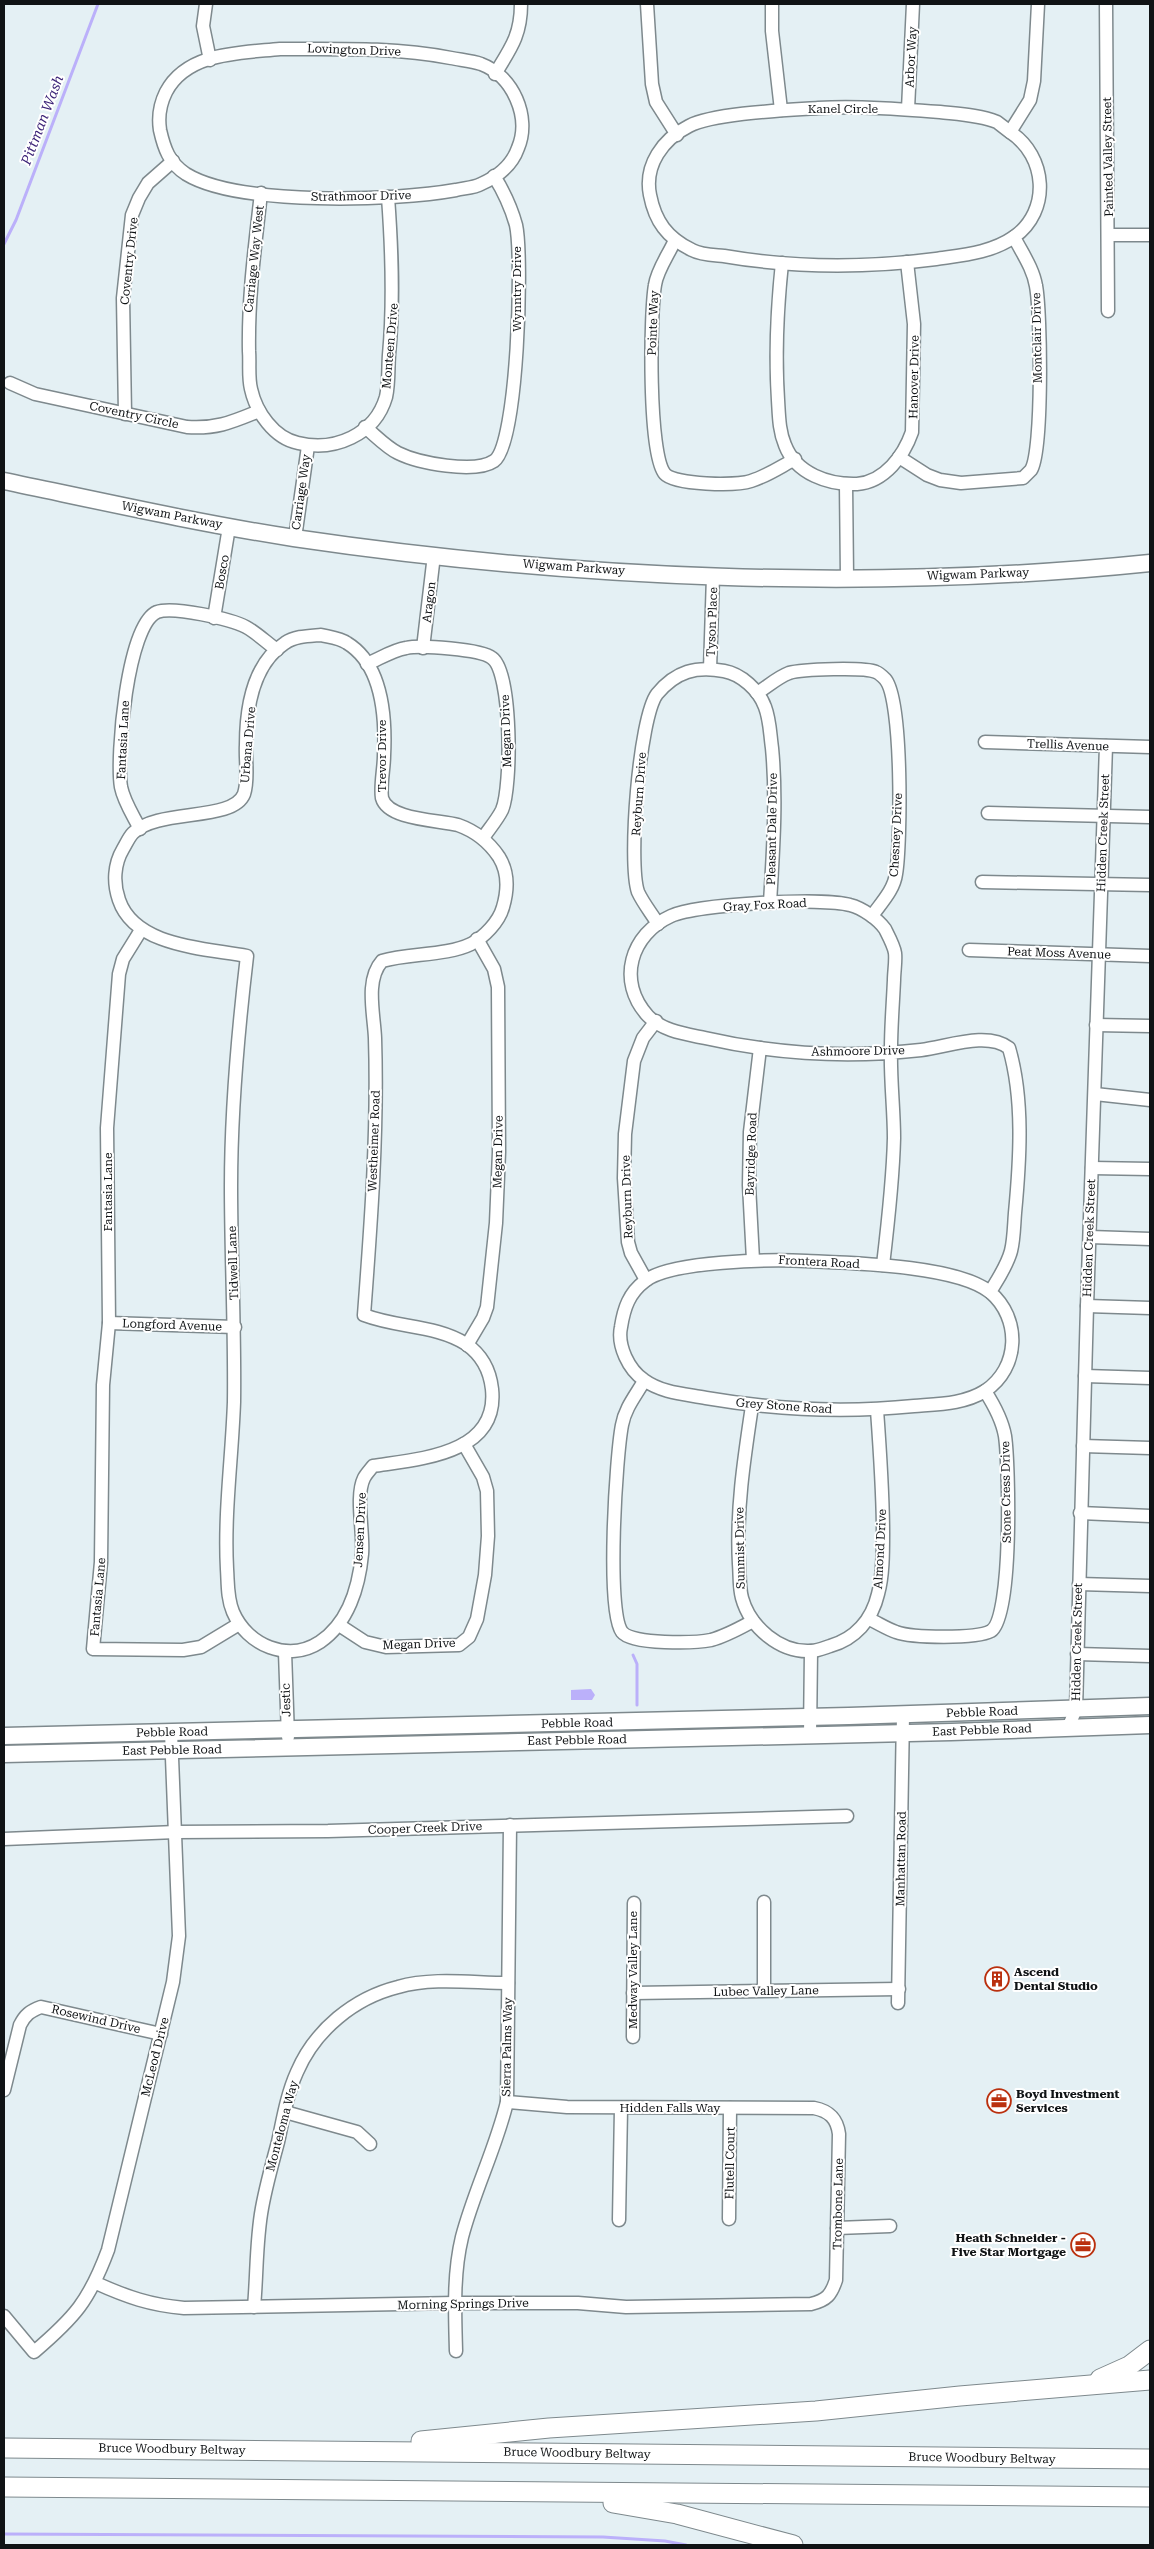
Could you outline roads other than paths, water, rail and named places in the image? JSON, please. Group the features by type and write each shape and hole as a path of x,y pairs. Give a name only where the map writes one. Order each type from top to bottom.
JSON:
{"highway":[{"path":"1085,2385 1129,2366 1150,2350"},
{"path":"328,2451 549,2428 816,2411 1150,2380"},
{"name":"Bruce Woodbury Beltway","path":"4,2448 1146,2459"},
{"path":"4,2487 515,2493 1146,2497"},
{"path":"515,2493 616,2503 677,2514 793,2545"}],"main road":[{"name":"Wigwam Parkway","path":"4,481 230,527 295,538 564,568 713,576 847,577 966,575 1150,563"},
{"name":"Pebble Road","path":"4,1736 903,1715 1150,1706"},
{"name":"East Pebble Road","path":"4,1754 903,1733 1150,1725"}],"street":[{"path":"173,161 164,151 158,121 161,101 172,81 192,64 210,60 203,26 206,4"},
{"path":"494,176 505,169 518,149 523,126 520,105 507,83 495,74 516,42 521,23 521,4"},
{"path":"647,4 652,84 656,102 677,135 664,143 652,162 648,187 653,212 666,234 694,251 782,264 845,266 908,262 969,254 1000,246 1022,231 1036,210 1040,187 1035,161 1023,140 1010,132 1030,100 1034,81 1038,4"},
{"path":"772,4 772,31 781,110"},
{"name":"Arbor Way","path":"908,109 913,4"},
{"name":"Painted Valley Street","path":"1106,4 1108,311"},
{"name":"Lovington Drive","path":"210,60 224,55 280,48 378,49 427,54 483,65 495,74"},
{"name":"Kanel Circle","path":"677,135 689,126 720,118 781,110 844,107 908,109 964,115 997,122 1010,132"},
{"name":"Strathmoor Drive","path":"173,161 184,173 206,184 261,193 325,198 430,194 480,185 494,176"},
{"name":"Coventry Drive","path":"125,414 123,298 132,215 148,183 173,161"},
{"name":"Wynntry Drive","path":"365,427 396,452 413,460 469,467 494,461 501,454 507,435 519,316 516,226 505,194 494,176"},
{"name":"Carriage Way West","path":"261,193 248,306 250,388 259,412 275,430 294,442 308,446"},
{"name":"Monteen Drive","path":"308,446 325,446 352,439 379,411 386,396 394,306 394,266 388,197"},
{"path":"1109,235 1150,235"},
{"name":"Montclair Drive","path":"899,457 927,475 940,480 961,483 1023,478 1032,469 1036,454 1038,416 1039,320 1036,285 1031,269 1014,237"},
{"name":"Pointe Way","path":"675,240 655,284 651,369 657,454 664,473 673,480 726,484 748,482 766,476 795,459"},
{"name":"Hanover Drive","path":"846,484 863,483 890,469 907,447 914,416 914,324 908,262"},
{"path":"782,264 776,322 776,367 780,430 786,448 804,470 830,483 846,484 847,577"},
{"name":"Coventry Circle","path":"10,384 35,394 188,427 208,428 225,425 259,412"},
{"name":"Carriage Way","path":"295,538 308,446"},
{"name":"Bosco","path":"214,618 230,527"},
{"name":"Aragon","path":"424,648 434,555"},
{"name":"Tyson Place","path":"710,669 713,576"},
{"name":"Fantasia Lane","path":"140,828 121,786 120,744 125,690 140,632 147,618 158,611 178,611 214,618"},
{"path":"214,618 235,622 247,628 277,650"},
{"name":"Urbana Drive","path":"140,828 168,816 219,810 237,804 244,794 250,706 258,676 266,659 285,642 302,636 321,635 346,642 368,664"},
{"name":"Megan Drive","path":"368,664 406,648 474,652 491,656 499,664 504,681 510,754 506,794 502,809 484,838"},
{"name":"Trevor Drive","path":"368,664 380,692 385,746 382,798 390,810 458,826 484,838"},
{"name":"Reyburn Drive","path":"658,924 638,892 635,876 636,811 640,754 648,713 656,696 668,682 684,673 700,668 710,669"},
{"name":"Pleasant Dale Drive","path":"710,669 731,673 744,680 757,693 765,705 769,720 774,768 775,824 770,903"},
{"name":"Chesney Drive","path":"757,693 788,674 801,671 861,670 876,672 887,680 892,700 898,751 900,809 897,866 891,890 872,916"},
{"name":"Trellis Avenue","path":"985,742 1150,747"},
{"name":"Hidden Creek Street","path":"1068,1728 1076,1709 1080,1513 1106,746"},
{"path":"988,813 1150,817"},
{"path":"140,828 133,833 117,858 114,877 121,907 130,920 141,930"},
{"path":"477,938 489,930 502,910 508,887 503,863 492,845 484,838"},
{"path":"982,882 1150,885"},
{"name":"Gray Fox Road","path":"658,924 672,915 692,910 770,903 850,905 872,916"},
{"path":"872,916 884,928 895,953 891,1052 893,1152 884,1265"},
{"path":"656,1021 649,1018 636,998 631,981 630,965 646,931 658,924"},
{"name":"Fantasia Lane","path":"141,930 123,959 119,974 107,1128 109,1323 102,1384 102,1562 93,1650 184,1650 201,1647 240,1624"},
{"name":"Tidwell Lane","path":"141,930 161,939 247,956 237,1041 231,1184 235,1327 234,1405 226,1537 228,1594 232,1610 240,1624 252,1637 275,1650 285,1652"},
{"name":"Megan Drive","path":"467,1345 484,1318 487,1307 496,1223 500,1152 498,987 494,970 477,938"},
{"name":"Westheimer Road","path":"467,1345 443,1332 379,1321 364,1315 372,1212 376,1067 372,976 382,961 400,956 454,949 472,943 477,938"},
{"name":"Peat Moss Avenue","path":"969,950 1150,956"},
{"name":"Reyburn Drive","path":"646,1280 631,1253 628,1242 624,1178 625,1134 634,1061 643,1038 656,1021"},
{"name":"Ashmoore Drive","path":"656,1021 668,1030 760,1048 826,1054 891,1052 980,1041 999,1042 1009,1048 1016,1070 1019,1135 1017,1189 1011,1250 1006,1265 990,1292"},
{"path":"1096,1024 1150,1026"},
{"name":"Bayridge Road","path":"753,1260 749,1185 750,1132 760,1048"},
{"path":"1095,1094 1150,1100"},
{"path":"1092,1168 1150,1169"},
{"path":"1090,1238 1150,1239"},
{"name":"Frontera Road","path":"646,1280 660,1274 693,1267 773,1259 884,1265 948,1275 980,1284 990,1292"},
{"path":"646,1280 635,1290 625,1306 620,1331 624,1355 633,1372 644,1381 628,1408 622,1424 616,1482 614,1540 616,1612 622,1632 630,1638 647,1642 709,1640 753,1621"},
{"path":"986,1391 994,1385 1008,1366 1013,1342 1010,1320 1000,1300 990,1292"},
{"path":"1087,1306 1150,1308"},
{"name":"Longford Avenue","path":"109,1323 235,1327"},
{"path":"464,1444 475,1436 486,1420 493,1397 490,1374 479,1354 467,1345"},
{"path":"1085,1376 1150,1378"},
{"name":"Grey Stone Road","path":"644,1381 660,1390 752,1406 814,1411 877,1410 944,1404 974,1398 986,1391"},
{"name":"Stone Cress Drive","path":"869,1618 897,1632 912,1635 977,1635 991,1630 997,1624 1003,1598 1008,1484 1005,1436 1001,1419 986,1391"},
{"name":"Sunmist Drive","path":"752,1406 740,1487 738,1546 741,1595 753,1621 763,1633 780,1644 811,1651"},
{"name":"Almond Drive","path":"811,1651 843,1642 869,1618 879,1594 883,1552 883,1487 877,1410"},
{"name":"Megan Drive","path":"339,1625 364,1642 386,1648 459,1645 469,1637 476,1618 485,1574 488,1536 485,1484 464,1444"},
{"name":"Jensen Drive","path":"285,1652 318,1643 339,1625 349,1608 362,1554 364,1478 373,1466 443,1455 464,1444"},
{"path":"1083,1446 1150,1448"},
{"path":"1080,1513 1150,1516"},
{"path":"1078,1584 1150,1586"},
{"path":"810,1735 811,1651"},
{"name":"Jestic","path":"285,1652 288,1747"},
{"path":"1077,1654 1150,1656"},
{"name":"Manhattan Road","path":"898,2003 903,1715"},
{"name":"McLeod Drive","path":"4,2316 34,2352 76,2313 96,2282 108,2250 173,1982 179,1936 171,1732"},
{"name":"Cooper Creek Drive","path":"4,1839 176,1832 328,1831 847,1816"},
{"name":"Sierra Palms Way","path":"456,2352 455,2303 457,2265 462,2236 500,2132 506,2102 510,1826"},
{"path":"764,1902 764,1990"},
{"name":"Medway Valley Lane","path":"633,2037 634,1903"},
{"name":"Monteloma Way","path":"254,2307 261,2210 285,2112 296,2072 309,2050 325,2029 342,2014 364,1999 398,1986 424,1982 508,1982"},
{"name":"Lubec Valley Lane","path":"633,1993 899,1989"},
{"name":"Rosewind Drive","path":"4,2090 20,2025 24,2016 32,2010 41,2007 51,2007 161,2034"},
{"name":"Hidden Falls Way","path":"506,2102 567,2107 814,2108 824,2110 832,2116"},
{"path":"619,2220 622,2108"},
{"name":"Flutell Court","path":"729,2219 730,2108"},
{"path":"285,2112 357,2132 370,2144"},
{"name":"Trombone Lane","path":"832,2116 838,2124 839,2134 836,2280 832,2293"},
{"path":"837,2228 890,2226"},
{"name":"Morning Springs Drive","path":"96,2282 132,2299 158,2306 254,2307 455,2303 578,2303 626,2307 812,2304 825,2300 832,2293"}],"waterway":[{"name":"Pittman Wash","path":"4,244 16,220 98,4"},
{"path":"633,1655 637,1664 637,1705"},
{"path":"4,2534 603,2537 665,2541 686,2545"}],"place":[{"name":"Ascend Dental Studio","path":"997,1979"},
{"name":"Boyd Investment Services","path":"999,2101"},
{"name":"Heath Schneider - Five Star Mortgage","path":"1083,2245"}]}
